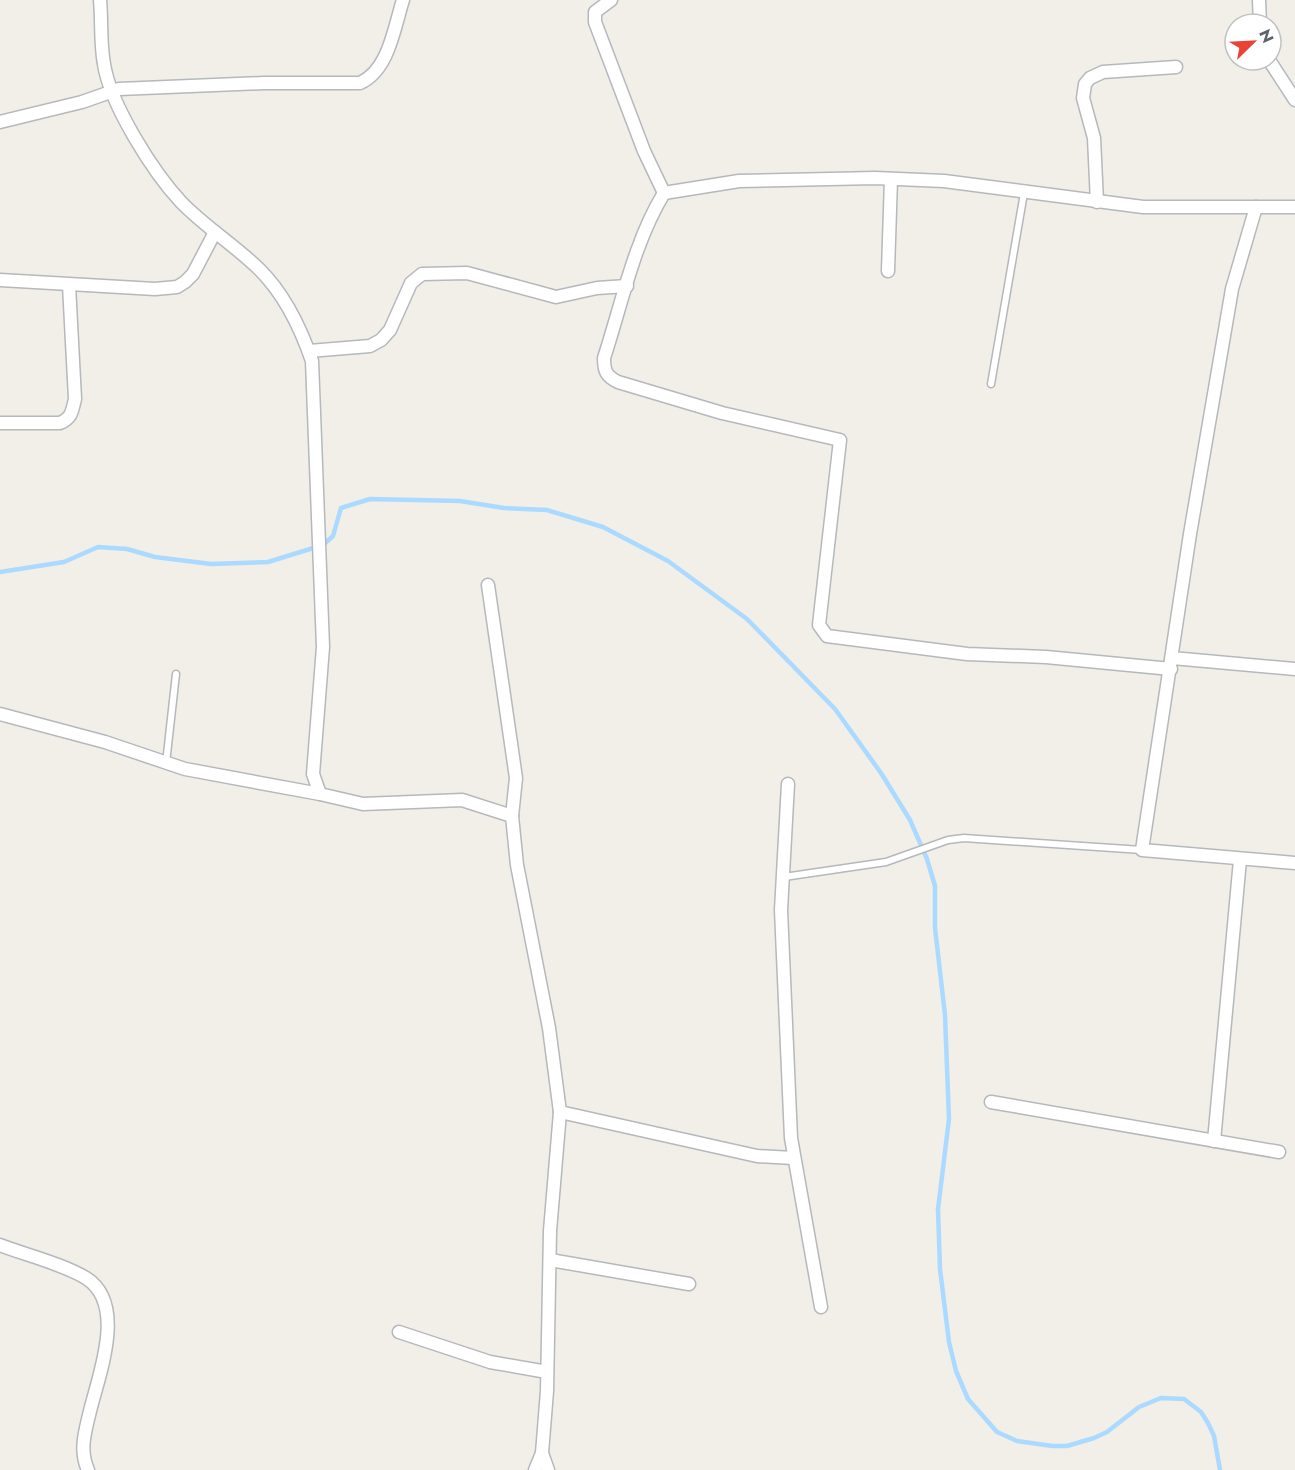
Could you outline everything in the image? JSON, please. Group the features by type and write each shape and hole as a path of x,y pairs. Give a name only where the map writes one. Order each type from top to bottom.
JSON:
{"street":[{"path":"100,0 104,63 111,92 164,181 181,202 259,269 275,287 309,351 314,396 323,647 313,774 320,795"},
{"path":"0,122 133,87 360,83 373,78 381,66 403,0"},
{"path":"611,0 595,12 595,22 644,151 664,193"},
{"path":"1097,202 1094,138 1083,98 1085,84 1090,78 1103,72 1176,67"},
{"path":"1277,72 1295,100"},
{"path":"664,193 739,181 891,179 944,182 1143,207 1295,207"},
{"path":"888,271 891,179"},
{"path":"664,193 646,227 604,358 604,369 608,377 618,382 722,413 840,440 819,625 827,636 967,654 1295,669"},
{"path":"1256,207 1232,289 1190,534 1142,850 1295,863"},
{"path":"0,280 155,290 177,287 193,274 214,232"},
{"path":"309,351 370,346 381,340 390,330 411,283 422,274 466,273 556,297 597,288 627,286"},
{"path":"0,423 60,423 68,420 72,413 75,399 69,285"},
{"path":"488,585 516,778 512,816 519,874 551,1039 560,1112 550,1231 547,1372 542,1453 535,1470"},
{"path":"0,714 105,742 166,764 363,804 462,800 512,816"},
{"path":"788,784 781,910 783,998 793,1158 821,1307"},
{"path":"1214,1141 1240,860"},
{"path":"991,1102 1279,1152"},
{"path":"560,1112 757,1156 793,1158"},
{"path":"0,1245 85,1277 103,1294 108,1308 107,1335 83,1442 88,1470"},
{"path":"550,1260 689,1284"},
{"path":"399,1332 490,1362 547,1372"},
{"path":"542,1453 548,1470"}],"lane":[{"path":"991,384 1024,193"},
{"path":"166,764 176,674"},
{"path":"784,877 902,857 964,838 1142,850"}],"waterway":[{"path":"0,572 64,562 98,547 127,549 155,557 211,564 268,562 323,545 333,536 341,508 370,499 460,501 504,508 547,510 603,527 668,561 747,619 835,709 881,773 910,820 927,859 935,886 935,928 945,1015 949,1119 938,1209 940,1269 949,1342 956,1371 968,1399 997,1432 1017,1441 1052,1446 1067,1446 1094,1438 1107,1432 1139,1407 1161,1398 1184,1399 1201,1412 1208,1423 1214,1436 1220,1470"}]}
